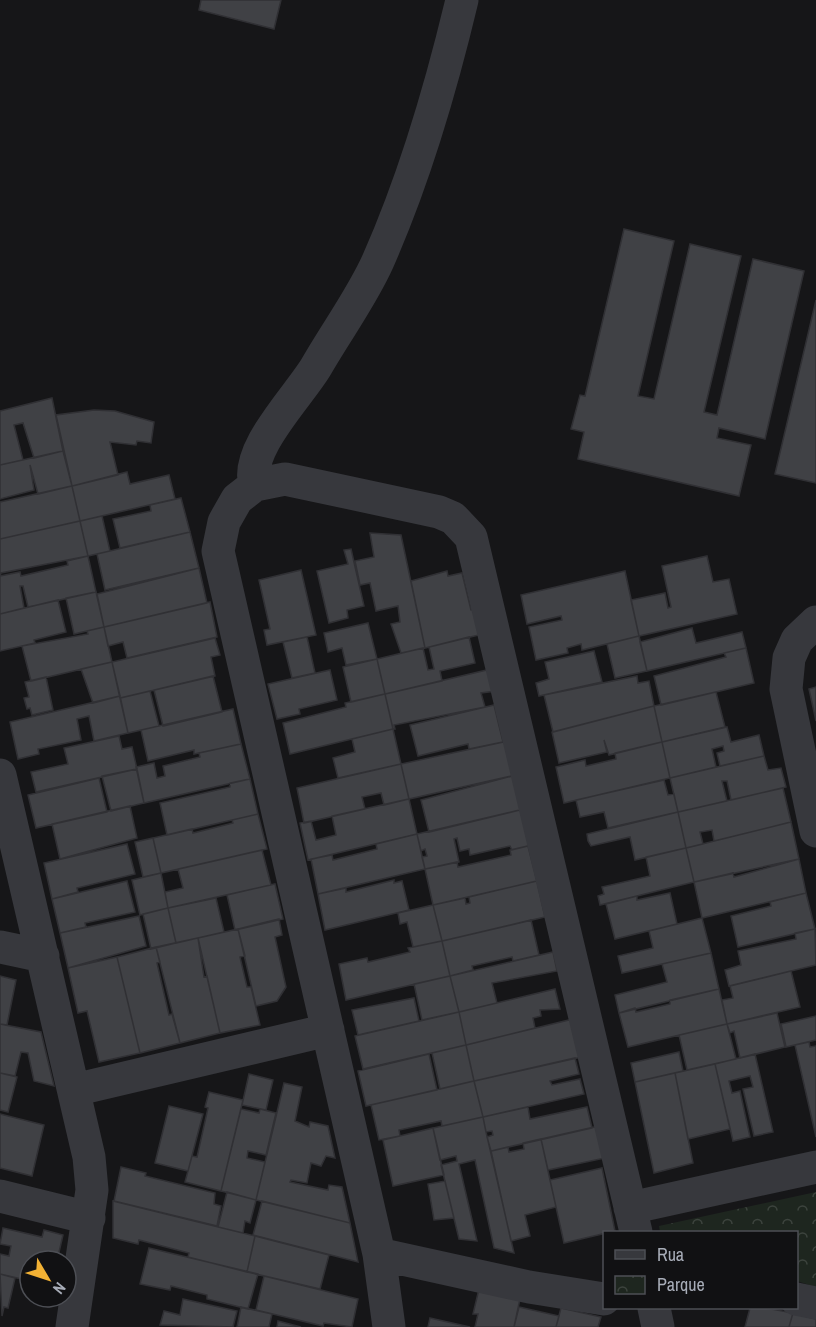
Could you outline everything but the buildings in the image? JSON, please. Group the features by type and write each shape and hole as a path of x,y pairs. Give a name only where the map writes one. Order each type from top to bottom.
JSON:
{"street":[{"path":"255,485 252,476 254,463 266,439 305,384 377,262 405,193 453,40 462,0"},
{"path":"389,1327 379,1254 218,551 224,522 237,499 255,485 285,479 439,512 453,518 471,537 633,1220 816,1167"},
{"path":"816,622 797,640 789,658 786,689 816,831"},
{"path":"0,776 89,1157 92,1190 72,1327"},
{"path":"0,947 43,956"},
{"path":"74,1090 328,1030"},
{"path":"0,1196 89,1218"},
{"path":"379,1254 528,1287 603,1299"},
{"path":"798,1299 816,1303"},
{"path":"654,1309 658,1327"}],"green space":[{"path":"816,1192 816,1287 798,1281 798,1231 660,1231 659,1226"}]}
